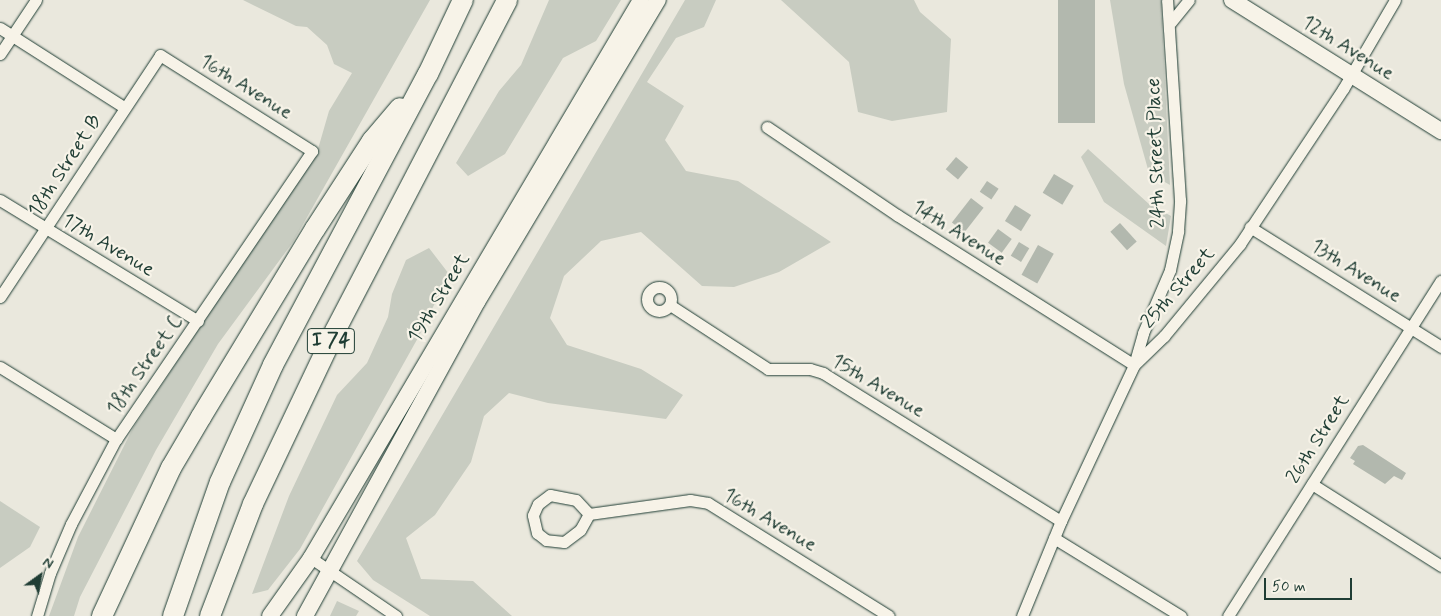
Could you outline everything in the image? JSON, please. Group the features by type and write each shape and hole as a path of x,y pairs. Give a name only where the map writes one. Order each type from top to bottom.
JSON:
{"highway":[{"name":"I 74","path":"173,616 220,482 273,364 428,74 463,0"},
{"name":"I 74","path":"210,616 253,504 335,331 507,0"},
{"path":"102,616 171,468 230,368 372,141 428,74"}],"main road":[{"name":"19th Street","path":"270,616 311,558 642,0"},
{"name":"19th Street","path":"305,616 328,570 477,302 658,0"},
{"name":"12th Avenue","path":"1232,0 1441,131"}],"street":[{"path":"0,54 36,0"},
{"name":"24th Street Place","path":"1134,365 1143,334 1170,270 1178,231 1180,200 1171,22 1167,0"},
{"path":"1171,22 1189,0"},
{"name":"25th Street","path":"1022,616 1061,522 1134,365 1198,296 1250,227 1350,75 1395,0"},
{"path":"0,28 125,108"},
{"name":"18th Street B","path":"0,297 47,230 160,55"},
{"name":"16th Avenue","path":"160,55 312,151"},
{"name":"14th Avenue","path":"767,127 897,216 1134,365"},
{"name":"18th Street C","path":"37,616 50,573 64,540 116,439 312,151"},
{"name":"17th Avenue","path":"0,200 198,321"},
{"name":"13th Avenue","path":"1250,227 1441,347"},
{"name":"26th Street","path":"1228,616 1441,281"},
{"name":"15th Avenue","path":"670,305 768,369 810,369 823,373 1061,522"},
{"path":"0,367 116,439"},
{"path":"1312,484 1441,566"},
{"path":"550,495 558,495 576,500 589,514 572,538 558,542 546,540 537,533 533,516 538,504 550,495"},
{"name":"16th Avenue","path":"589,514 690,500 708,503 889,616"},
{"path":"1054,538 1181,616"},
{"path":"311,558 396,616"}],"shaded area":[{"path":"243,0 430,0 293,242 218,344 156,450 80,597 74,616 49,616 78,537 133,428 318,149 329,111 352,73 334,64 327,45 307,27 296,26"},
{"path":"549,0 621,0 596,41 563,58 505,154 468,176 456,163 499,91 521,65"},
{"path":"685,0 716,0 704,27 676,38 647,82 684,106 665,140 686,171 738,181 831,242 779,272 734,287 702,286 641,232 601,241 564,276 550,318 567,345 641,369 683,395 666,419 548,403 509,393 484,416 471,462 435,515 406,538 421,579 473,581 512,616 430,616 373,580 357,561"},
{"path":"781,0 914,0 920,12 951,39 947,112 892,121 858,112 849,62"},
{"path":"1110,0 1161,0 1170,185 1149,173 1124,84"},
{"path":"1088,149 1149,204 1171,216 1166,246 1104,202 1081,157"},
{"path":"429,248 449,274 419,336 300,549 268,590 252,594 289,496 337,395 367,363 388,317 392,294 406,260"},
{"path":"0,501 40,527 30,547 0,568"},
{"path":"337,601 359,611 356,616 330,616"}],"building":[{"path":"1058,0 1095,0 1095,123 1058,123"},
{"path":"956,157 968,167 958,180 946,169"},
{"path":"1054,174 1074,186 1062,205 1043,193"},
{"path":"987,181 999,189 991,200 980,192"},
{"path":"971,198 984,208 965,232 952,222"},
{"path":"1015,205 1031,215 1021,231 1005,221"},
{"path":"1120,223 1137,242 1127,250 1110,232"},
{"path":"998,229 1012,239 1002,253 988,243"},
{"path":"1019,242 1029,248 1021,262 1011,256"},
{"path":"1038,245 1054,254 1037,283 1022,275"},
{"path":"1363,445 1406,473 1402,480 1394,476 1385,484 1353,464 1355,461 1350,458 1358,446"}]}
